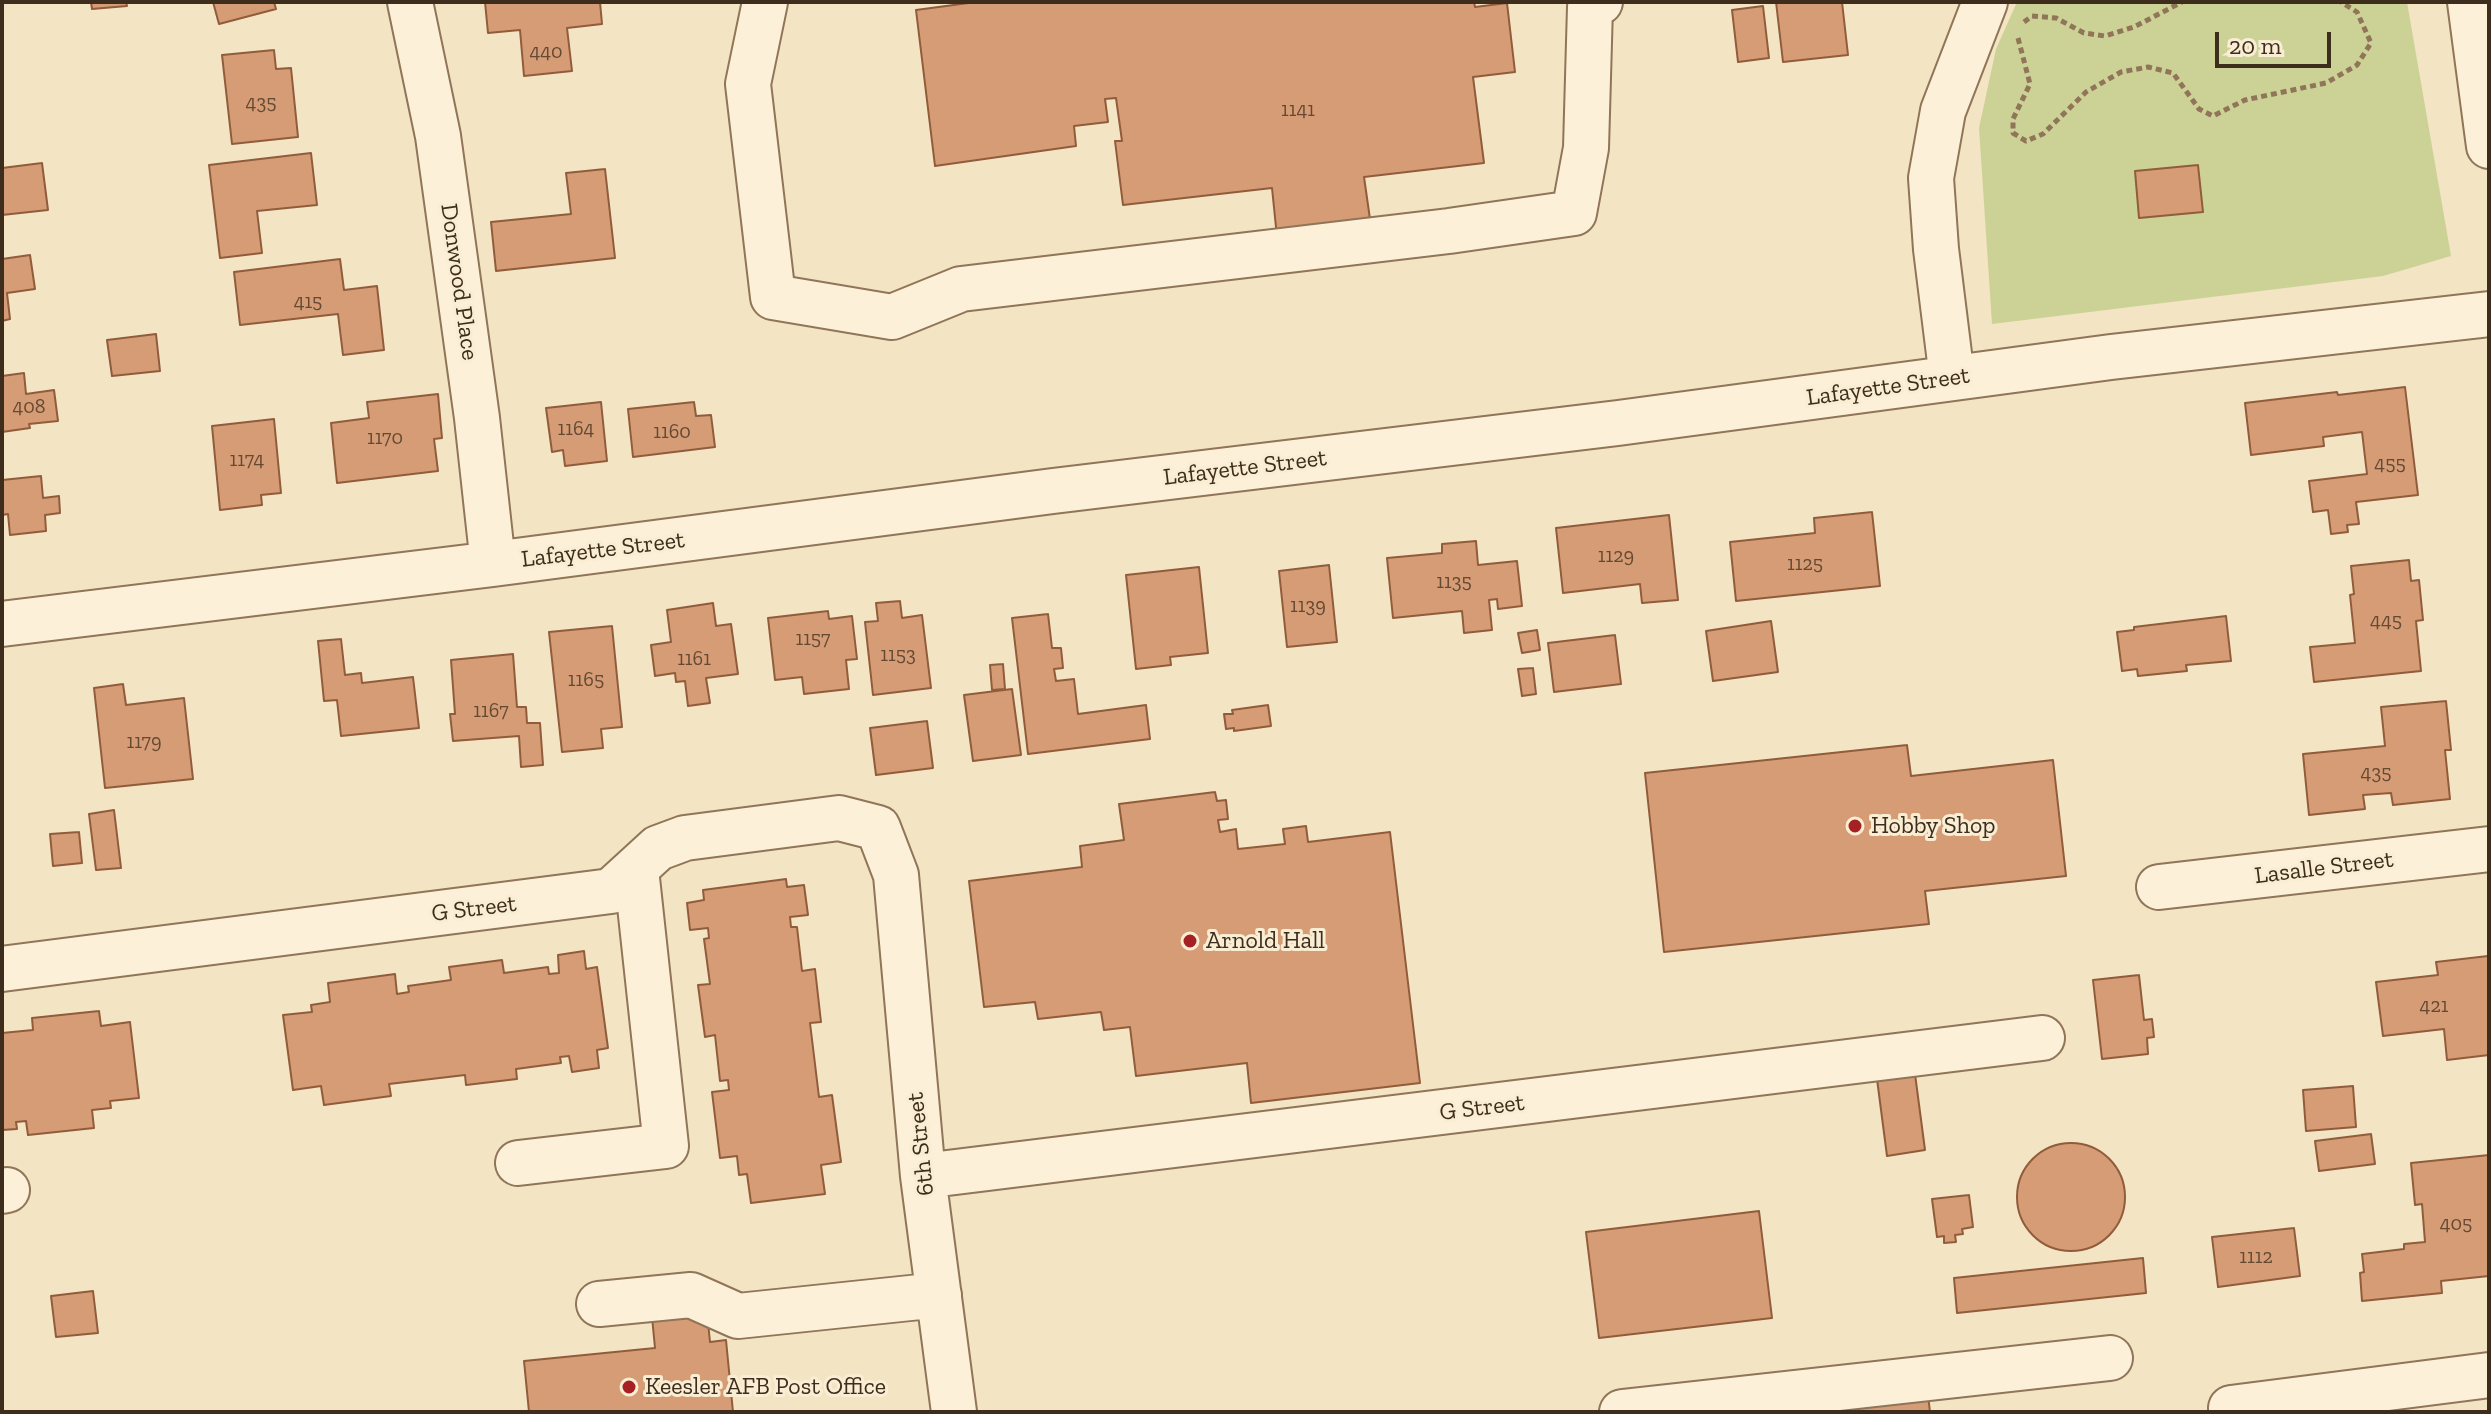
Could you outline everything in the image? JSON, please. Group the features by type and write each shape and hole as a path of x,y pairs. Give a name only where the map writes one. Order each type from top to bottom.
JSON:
{"street":[{"name":"Donwood Place","path":"410,2 438,136 477,418 493,564"},
{"path":"765,2 748,84 773,297 892,317 961,289 1433,233 1574,213 1586,148 1590,7 1600,2"},
{"path":"1952,378 1936,249 1931,178 1943,111 1985,2"},
{"path":"2470,2 2489,146"},
{"name":"Lafayette Street","path":"2,624 1618,423 1952,378 2489,314"},
{"name":"G Street","path":"2,969 611,891 658,848 685,838 839,818 878,828 896,875"},
{"name":"Lasalle Street","path":"2159,887 2489,849"},
{"path":"518,1163 666,1146 636,869"},
{"name":"6th Street","path":"896,875 923,1176 954,1412"},
{"name":"G Street","path":"923,1176 2042,1038"},
{"path":"599,1304 691,1295 738,1316 939,1295"},
{"path":"1622,1412 2110,1358"},
{"path":"2231,1408 2489,1375"}],"path":[{"path":"2182,2 2134,27 2105,36 2084,33 2056,18 2032,16 2019,26 2018,41 2030,84 2013,119 2013,133 2026,141 2043,134 2086,92 2121,72 2148,67 2173,73 2199,109 2213,116 2245,100 2326,83 2357,65 2371,43 2357,12 2341,2"}],"green space":[{"path":"2017,2 2407,2 2451,256 2383,276 1992,324 1979,128 1996,49"}],"building":[{"path":"91,2 126,2 127,6 92,9"},
{"path":"213,2 274,2 276,9 219,24"},
{"path":"485,2 600,2 602,24 567,28 572,71 524,76 520,30 488,33"},
{"path":"976,2 1474,2 1475,7 1507,3 1515,72 1473,77 1484,163 1364,177 1371,226 1277,237 1272,188 1123,205 1115,141 1122,141 1116,98 1105,99 1108,122 1074,126 1076,146 935,166 916,10"},
{"path":"1776,2 1842,2 1848,55 1783,62"},
{"path":"1763,6 1769,58 1738,62 1732,10"},
{"path":"274,50 276,69 291,68 298,137 232,144 222,55"},
{"path":"311,153 317,205 257,211 262,253 220,258 209,165"},
{"path":"42,163 48,210 2,215 2,168"},
{"path":"2198,165 2203,212 2139,218 2135,171"},
{"path":"605,169 615,258 496,271 491,222 571,214 566,173"},
{"path":"30,255 35,289 7,293 10,319 2,321 2,259"},
{"path":"340,259 344,290 377,286 384,350 343,355 338,314 240,325 234,272"},
{"path":"156,334 160,371 112,376 107,340"},
{"path":"24,373 26,394 54,390 58,421 29,424 30,428 2,432 2,376"},
{"path":"2405,387 2418,495 2356,502 2359,524 2347,525 2348,532 2331,534 2328,510 2313,512 2309,481 2367,474 2362,432 2323,437 2324,446 2251,455 2245,403"},
{"path":"438,394 442,438 434,439 438,471 337,483 331,423 369,418 367,402"},
{"path":"601,402 607,461 565,466 563,450 552,452 546,408"},
{"path":"694,402 696,416 711,415 715,447 633,457 628,409"},
{"path":"274,419 281,493 261,495 262,505 220,510 212,426"},
{"path":"41,476 43,498 59,496 60,513 45,515 46,531 10,535 8,514 2,515 2,480"},
{"path":"1872,512 1880,586 1736,601 1730,542 1815,533 1814,518"},
{"path":"1669,515 1678,600 1642,603 1640,584 1563,593 1556,528"},
{"path":"1476,541 1478,565 1517,561 1522,606 1498,609 1497,599 1489,600 1492,630 1464,633 1462,611 1393,618 1387,558 1442,553 1442,544"},
{"path":"2409,560 2411,581 2419,580 2423,620 2416,621 2421,671 2314,682 2310,647 2355,643 2350,595 2354,594 2351,566"},
{"path":"1329,565 1337,642 1287,647 1279,571"},
{"path":"1199,567 1208,653 1170,657 1171,665 1136,669 1126,575"},
{"path":"900,601 902,618 922,615 931,688 873,695 865,622 878,621 876,603"},
{"path":"713,603 716,626 731,624 738,674 706,678 710,703 688,706 685,681 676,682 675,673 655,676 651,645 671,642 667,610"},
{"path":"828,611 829,619 852,616 857,659 846,660 849,689 804,694 802,677 775,680 768,618"},
{"path":"1048,614 1052,648 1061,648 1063,668 1054,669 1056,681 1074,679 1078,714 1146,705 1150,739 1028,754 1012,618"},
{"path":"2226,616 2231,661 2186,665 2187,671 2138,676 2137,669 2122,671 2117,632 2134,630 2134,627"},
{"path":"1771,621 1778,672 1713,681 1706,631"},
{"path":"612,626 622,727 601,729 603,748 562,752 549,632"},
{"path":"1537,630 1540,650 1522,653 1518,633"},
{"path":"1615,635 1621,684 1554,692 1548,643"},
{"path":"341,639 345,675 361,673 362,683 413,677 419,728 341,736 337,700 324,701 318,641"},
{"path":"513,654 517,707 526,707 527,723 540,723 543,765 521,767 519,736 453,741 450,714 455,714 451,660"},
{"path":"1003,664 1005,689 992,690 990,665"},
{"path":"1533,668 1536,694 1522,696 1518,669"},
{"path":"123,684 126,705 184,698 193,779 105,788 94,688"},
{"path":"1012,689 1021,755 973,761 964,695"},
{"path":"2446,701 2451,750 2445,750 2450,799 2393,805 2391,793 2363,795 2365,809 2309,815 2303,754 2385,746 2381,707"},
{"path":"1268,705 1271,726 1234,731 1234,728 1226,729 1224,714"},
{"path":"927,721 933,768 876,775 870,728"},
{"name":"Hobby Shop","path":"1907,745 1911,776 2053,760 2066,876 1925,891 1929,924 1664,952 1645,773"},
{"name":"Arnold Hall","path":"1215,792 1217,801 1226,800 1228,819 1218,820 1220,832 1236,829 1238,849 1285,844 1283,829 1306,826 1308,842 1390,832 1420,1083 1251,1103 1247,1063 1136,1076 1130,1027 1104,1030 1101,1012 1038,1019 1035,1002 984,1007 969,881 1082,867 1080,846 1124,840 1119,804"},
{"path":"114,810 121,868 96,870 89,814"},
{"path":"79,832 82,863 53,866 50,834"},
{"path":"786,879 787,887 804,885 808,915 790,917 791,927 797,927 802,971 815,969 821,1022 810,1023 819,1097 832,1095 841,1162 821,1165 825,1194 751,1203 747,1174 739,1175 737,1156 720,1158 712,1092 729,1090 728,1080 720,1081 715,1035 705,1037 698,985 710,984 704,939 709,938 708,928 690,930 687,903 704,900 703,890"},
{"path":"584,951 586,969 597,967 608,1048 597,1050 599,1068 572,1072 569,1056 560,1057 561,1063 516,1069 517,1079 466,1085 465,1075 389,1084 391,1096 324,1105 321,1086 293,1090 283,1015 312,1012 311,1005 330,1002 328,983 395,974 397,994 409,992 408,986 451,980 449,967 502,960 504,973 548,967 549,974 559,973 558,955"},
{"path":"2488,956 2489,1055 2447,1060 2444,1029 2383,1036 2376,982 2438,975 2436,962"},
{"path":"2139,975 2144,1020 2152,1019 2154,1037 2147,1038 2148,1054 2102,1059 2093,980"},
{"path":"99,1011 101,1026 130,1022 139,1098 110,1101 111,1108 92,1110 94,1128 28,1135 26,1121 16,1122 17,1129 2,1130 2,1033 33,1030 32,1018"},
{"path":"1915,1074 1925,1150 1887,1156 1877,1079"},
{"path":"2353,1086 2356,1127 2306,1131 2303,1090"},
{"path":"2371,1134 2375,1164 2319,1171 2315,1141"},
{"path":"2071,1143 2092,1147 2109,1159 2121,1176 2125,1197 2121,1218 2109,1235 2092,1247 2071,1251 2050,1247 2033,1235 2021,1218 2017,1197 2021,1176 2033,1159 2050,1147"},
{"path":"2489,1155 2489,1276 2441,1281 2442,1293 2362,1301 2362,1254 2404,1249 2404,1244 2425,1242 2422,1204 2415,1205 2411,1163"},
{"path":"1969,1195 1973,1227 1962,1229 1963,1234 1955,1235 1956,1242 1944,1243 1944,1236 1937,1237 1932,1199"},
{"path":"1759,1211 1772,1318 1599,1338 1586,1232"},
{"path":"2294,1228 2300,1276 2218,1287 2212,1237"},
{"path":"2143,1258 2146,1293 1957,1313 1954,1278"},
{"path":"93,1291 98,1333 56,1337 51,1296"},
{"name":"Keesler AFB Post Office","path":"707,1312 710,1342 726,1340 733,1412 529,1412 524,1361 655,1348 652,1317"},
{"path":"1928,1395 1930,1412 1855,1412 1854,1403"}],"place":[{"name":"Hobby Shop","path":"1855,826"},
{"name":"Arnold Hall","path":"1190,941"},
{"name":"Keesler AFB Post Office","path":"629,1387"}]}
